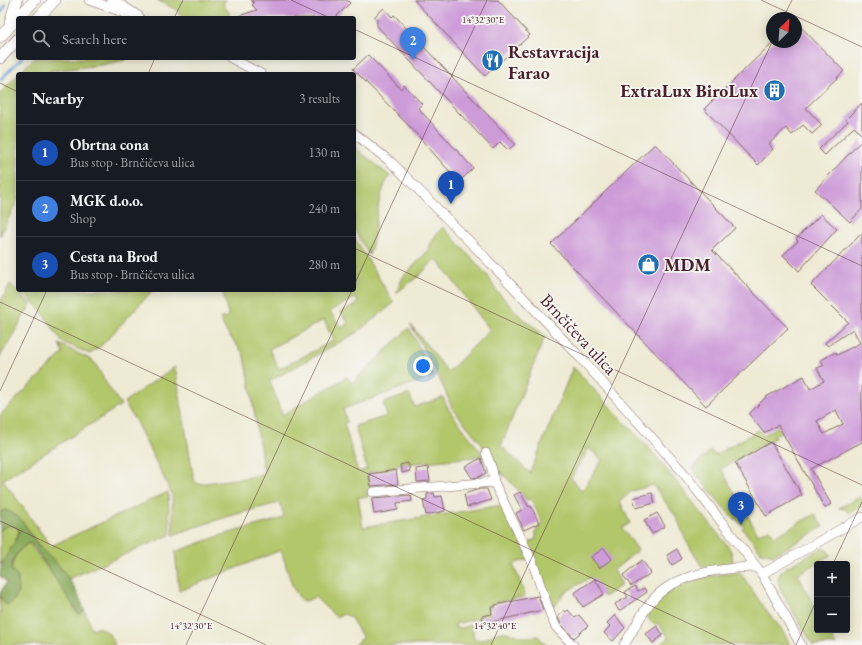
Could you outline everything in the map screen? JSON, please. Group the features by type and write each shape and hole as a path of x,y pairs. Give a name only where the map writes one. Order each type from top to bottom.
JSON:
{"main road":[{"path":"3,33 16,7 17,0"},
{"path":"19,16 35,0"},
{"path":"40,16 55,0"},
{"path":"112,0 136,16"},
{"path":"3,33 16,20"},
{"path":"0,58 16,41"}],"street":[{"path":"89,0 133,16"},
{"path":"235,60 257,72"},
{"name":"Brnčičeva ulica","path":"356,135 408,179 580,357 682,471 759,570 801,645"},
{"path":"486,453 492,469 494,482 532,561 556,627 572,645"},
{"path":"373,492 494,482"},
{"path":"624,645 650,603 663,590 681,579 737,567 759,570 862,517"}],"green space":[{"path":"157,0 226,0 223,4 230,14 228,16 182,16 177,10"},
{"path":"32,60 126,60 101,65 50,71 20,72"},
{"path":"16,76 16,203 0,236 0,93"},
{"path":"356,149 390,176 381,195 369,255 356,232"},
{"path":"443,227 488,276 495,289 518,314 545,336 501,446 530,473 573,367 656,456 726,544 731,551 733,561 718,568 702,567 685,539 677,518 653,485 632,491 620,501 630,523 622,528 638,550 614,570 622,585 604,597 591,577 564,593 556,605 550,605 527,544 536,539 536,532 542,522 531,499 527,500 505,476 495,469 481,443 452,408 443,386 411,325 448,372 490,330 439,262 435,259 420,275 396,293 403,277 425,254 437,233","holes":["589,448 602,460 582,491 571,478"]},
{"path":"356,240 394,303 356,333 270,381 282,415 347,377 352,383 409,328 434,376 343,409 347,422 344,423 358,472 367,469 355,426 387,416 383,403 409,394 415,407 443,397 449,410 484,456 396,465 394,468 367,473 371,490 367,491 368,497 358,497 363,527 503,505 529,559 513,564 525,594 523,597 494,603 488,611 493,615 455,624 455,628 463,628 472,624 474,639 483,640 499,632 506,632 524,637 538,636 546,645 354,645 363,638 351,618 345,614 336,617 315,597 306,601 301,600 293,588 281,550 179,591 175,552 219,536 280,519 284,516 280,503 226,517 173,535 172,494 136,422 124,402 175,367 194,480 198,484 251,477 264,473 248,373 243,353 228,334 221,322 221,318 226,318 228,314 222,292 356,292","holes":["355,298 359,303 341,312 348,323 341,328 330,311","324,320 333,341 279,369 269,349"]},
{"path":"10,284 16,290 16,292 18,292 31,304 0,357 0,303"},
{"path":"23,292 151,292 103,344 90,354 62,342 43,313"},
{"path":"59,344 90,359 95,363 121,405 3,480 51,546 168,492 170,535 68,579 38,544 21,519 4,510 0,513 0,415 63,353"},
{"path":"787,421 789,427 774,436 775,438 721,469 758,534 770,529 774,537 815,514 823,527 774,555 761,552 742,528 744,526 730,515 693,470 695,464 711,451 715,455 759,430 763,436"},
{"path":"862,496 862,506 849,513 845,509 839,508"},
{"path":"4,510 21,519 37,544 64,572 81,602 84,609 82,613 79,614 34,547 29,543 20,550 12,562 12,570 18,577 19,593 11,603 6,605 1,598 0,593 7,582 0,576 2,563 14,543 19,531 16,527 9,526 0,531 0,513"},
{"path":"10,525 16,527 19,531 17,539 0,565 0,531 3,527"},
{"path":"29,543 70,599 76,612 82,613 84,609 92,629 104,629 109,634 115,645 0,645 0,594 1,598 11,603 16,597 19,588 18,577 12,570 12,566 20,550"},
{"path":"822,548 827,550 831,555 820,561 814,561 814,564 797,574 814,605 814,633 830,633 836,645 813,645 781,591 778,580 779,575 785,568"},
{"path":"740,572 767,612 780,627 791,645 660,645 669,638 658,623 654,625 646,616 655,604 675,588 687,582 712,576"}],"building":[{"path":"251,0 347,0 350,3 337,16 238,16 257,10 252,5 254,3"},
{"path":"414,0 498,0 530,35 485,76"},
{"path":"384,8 392,17 394,15 515,144 508,150 500,142 493,149 377,26 377,19 374,17"},
{"name":"ExtraLux BiroLux","path":"802,28 844,71 806,108 822,125 812,134 803,125 792,135 786,128 769,144 773,149 758,165 704,109 767,48 802,48"},
{"path":"368,55 401,89 404,85 422,104 418,108 473,168 459,182 412,129 353,69"},
{"path":"862,103 862,135 854,127 825,155 819,149 848,121 846,119"},
{"path":"862,140 862,209 850,222 815,190"},
{"name":"MDM","path":"655,144 735,228 712,250 788,328 706,406 551,244"},
{"path":"821,214 837,229 799,271 783,255 798,241 796,239"},
{"path":"862,233 862,442 811,469 831,504 825,508 778,425 764,433 749,414 766,397 804,376 810,389 824,381 817,368 824,365 821,360 836,352 837,355 860,343 853,329 828,346 825,343 848,322 811,285","holes":["836,410 843,424 824,434 817,421"]},
{"path":"771,442 802,495 766,516 735,463"},
{"path":"481,458 486,473 479,477 472,478 465,467"},
{"path":"408,463 410,471 402,473 400,465"},
{"path":"428,467 430,481 417,482 416,469"},
{"path":"396,470 398,484 371,486 369,474"},
{"path":"480,489 487,489 491,500 467,507 464,494"},
{"path":"520,492 529,507 531,506 539,523 524,530 516,513 522,510 514,495"},
{"path":"434,493 435,497 442,496 445,511 426,515 423,500 427,499 427,494"},
{"path":"652,493 655,503 636,508 633,498"},
{"path":"411,495 412,501 397,503 398,510 374,514 373,498"},
{"path":"657,513 665,526 652,534 644,520"},
{"path":"604,548 612,559 599,568 591,557"},
{"path":"677,549 682,559 672,565 667,555"},
{"path":"642,560 651,573 631,586 623,575"},
{"path":"595,579 604,594 583,607 574,593"},
{"path":"635,586 638,591 644,588 647,592 619,611 615,604 628,597 625,592"},
{"path":"538,596 543,610 483,624 482,616 492,614 491,607"},
{"path":"564,610 566,612 568,610 575,618 579,615 588,626 574,638 561,624 558,617"},
{"path":"615,615 625,628 613,641 604,633 610,626 607,623"},
{"path":"657,626 663,635 653,643 646,634"}],"waterway":[{"path":"0,14 6,5"},
{"path":"0,80 20,60"}],"place":[{"name":"MGK d.o.o.","path":"413,60"},
{"name":"Restavracija Farao","path":"493,61"},
{"name":"ExtraLux BiroLux","path":"774,90"},
{"name":"Obrtna cona","path":"451,204"},
{"name":"MDM","path":"648,264"},
{"name":"Cesta na Brod","path":"741,525"}]}
